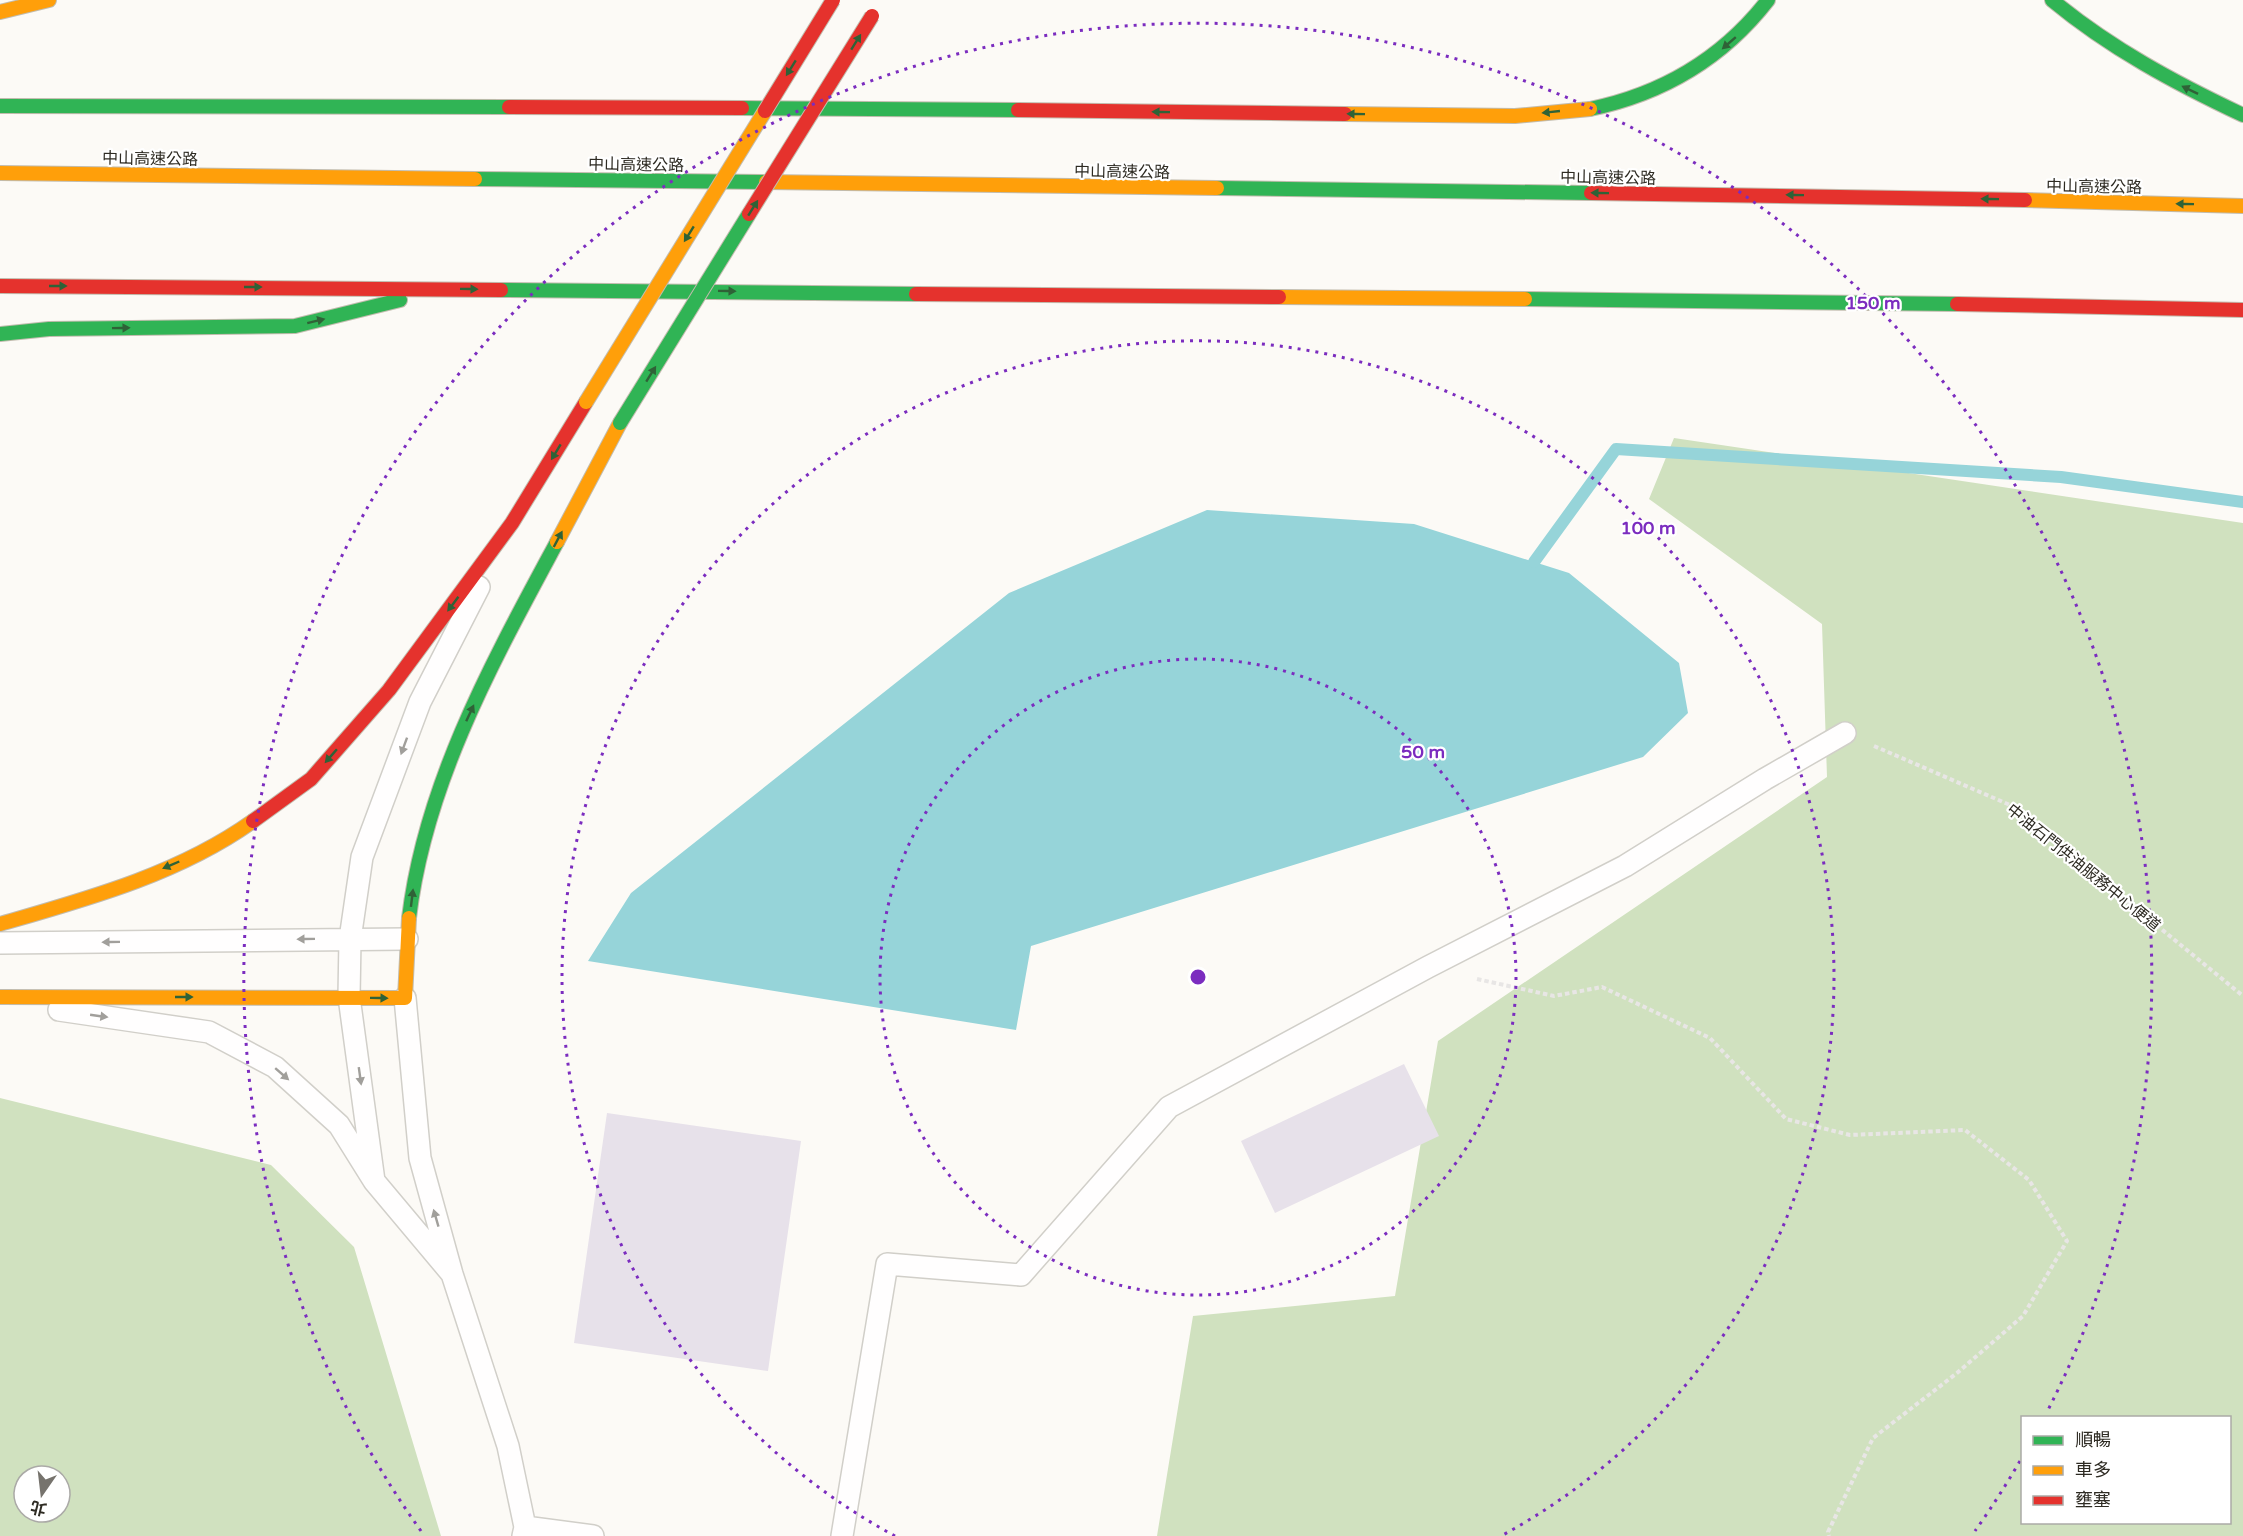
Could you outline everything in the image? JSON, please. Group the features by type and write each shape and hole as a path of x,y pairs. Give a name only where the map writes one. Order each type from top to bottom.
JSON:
{"highway":[{"path":"0,12 49,0"},
{"path":"0,924 105,894 221,844 311,779 389,690 512,524 833,0"},
{"path":"0,999 405,998 407,939 415,870 449,759 503,643 620,423 881,0"},
{"path":"0,106 813,108 1515,116 1592,108 1661,88 1707,62 1753,21 1768,0"},
{"path":"2052,0 2086,30 2165,78 2243,115"},
{"name":"中山高速公路","path":"0,173 1857,196 2243,206"},
{"path":"0,286 1860,302 2243,310"},
{"path":"0,334 49,329 295,326 447,289"}],"lane":[{"path":"374,1180 349,997 350,939 363,857 420,702 512,524"},
{"path":"842,1536 887,1264 1021,1275 1169,1107 1428,967 1625,866 1765,778 1845,733"},
{"path":"0,943 407,939"},
{"path":"405,998 420,1158 452,1274 508,1446 524,1531 593,1536"},
{"path":"0,999 209,1032 275,1067 339,1125 374,1180 452,1274"}],"path":[{"name":"中油石門供油服務中心便道","path":"1845,733 2010,805 2243,996"},
{"path":"1428,967 1554,996 1602,987 1710,1038 1786,1119 1850,1135 1965,1130 2030,1180 2067,1241 2023,1316 1957,1373 1872,1438 1828,1536"}],"green space":[{"path":"1674,438 2243,523 2243,1536 1157,1536 1193,1316 1395,1296 1438,1041 1827,777 1822,624 1649,499"},
{"path":"0,1098 271,1165 354,1247 441,1536 0,1536"}],"water":[{"path":"1207,510 1414,524 1569,573 1679,663 1688,713 1643,757 1031,946 1016,1030 588,961 631,893 1009,593"}],"building":[{"path":"1404,1064 1439,1136 1275,1213 1241,1141"},
{"path":"607,1113 801,1141 768,1371 574,1343"}],"waterway":[{"path":"1534,562 1616,449 2061,477 2243,502"}],"traffic: fast":[{"path":"1590,109 1642,94 1689,71 1731,39 1768,0"},
{"path":"2052,0 2097,34 2144,64 2243,115"},
{"path":"0,106 509,107"},
{"path":"742,108 1018,110"},
{"path":"475,179 766,182"},
{"path":"1217,188 1591,193"},
{"path":"620,423 749,214"},
{"path":"501,290 916,294"},
{"path":"1525,299 1957,304"},
{"path":"0,334 49,329 295,326 400,300"},
{"path":"409,918 417,868 446,771 486,678 557,542"}],"traffic: slow":[{"path":"0,12 49,0"},
{"path":"1345,114 1515,116 1590,109"},
{"path":"586,402 765,111"},
{"path":"0,173 475,179"},
{"path":"766,182 1217,188"},
{"path":"2025,200 2243,206"},
{"path":"1279,297 1525,299"},
{"path":"557,542 620,423"},
{"path":"0,924 66,905 163,870 224,840 253,821"},
{"path":"0,997 405,998 409,918"}],"traffic: jam":[{"path":"765,111 833,0"},
{"path":"749,214 872,16"},
{"path":"509,107 742,108"},
{"path":"1018,110 1345,114"},
{"path":"1591,193 2025,200"},
{"path":"0,286 501,290"},
{"path":"916,294 1279,297"},
{"path":"1957,304 2243,310"},
{"path":"253,821 311,779 389,690 512,523 586,402"}]}
